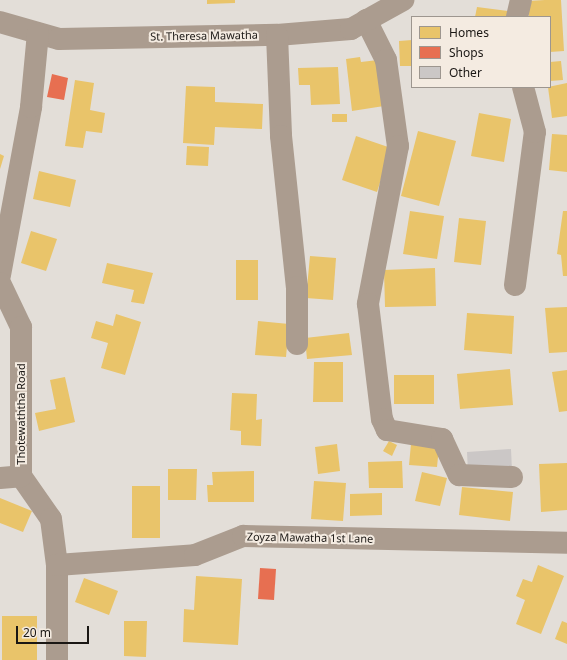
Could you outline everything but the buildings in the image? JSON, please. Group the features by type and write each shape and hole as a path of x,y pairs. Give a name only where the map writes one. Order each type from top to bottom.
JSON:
{"street":[{"name":"St. Theresa Mawatha","path":"0,22 59,38 277,35 351,28 403,0"},
{"path":"517,16 521,0"},
{"path":"366,20 386,60 398,146 368,304 382,419 387,430 442,439 459,475 512,477"},
{"path":"0,275 31,107 38,33"},
{"path":"277,35 281,136 297,287 297,344"},
{"path":"515,285 535,132 523,88"},
{"name":"Thotewaththa Road","path":"0,283 21,327 10,477 51,519 57,565 57,660"},
{"name":"Zoyza Mawatha 1st Lane","path":"57,565 195,555 243,536 567,543"}]}
